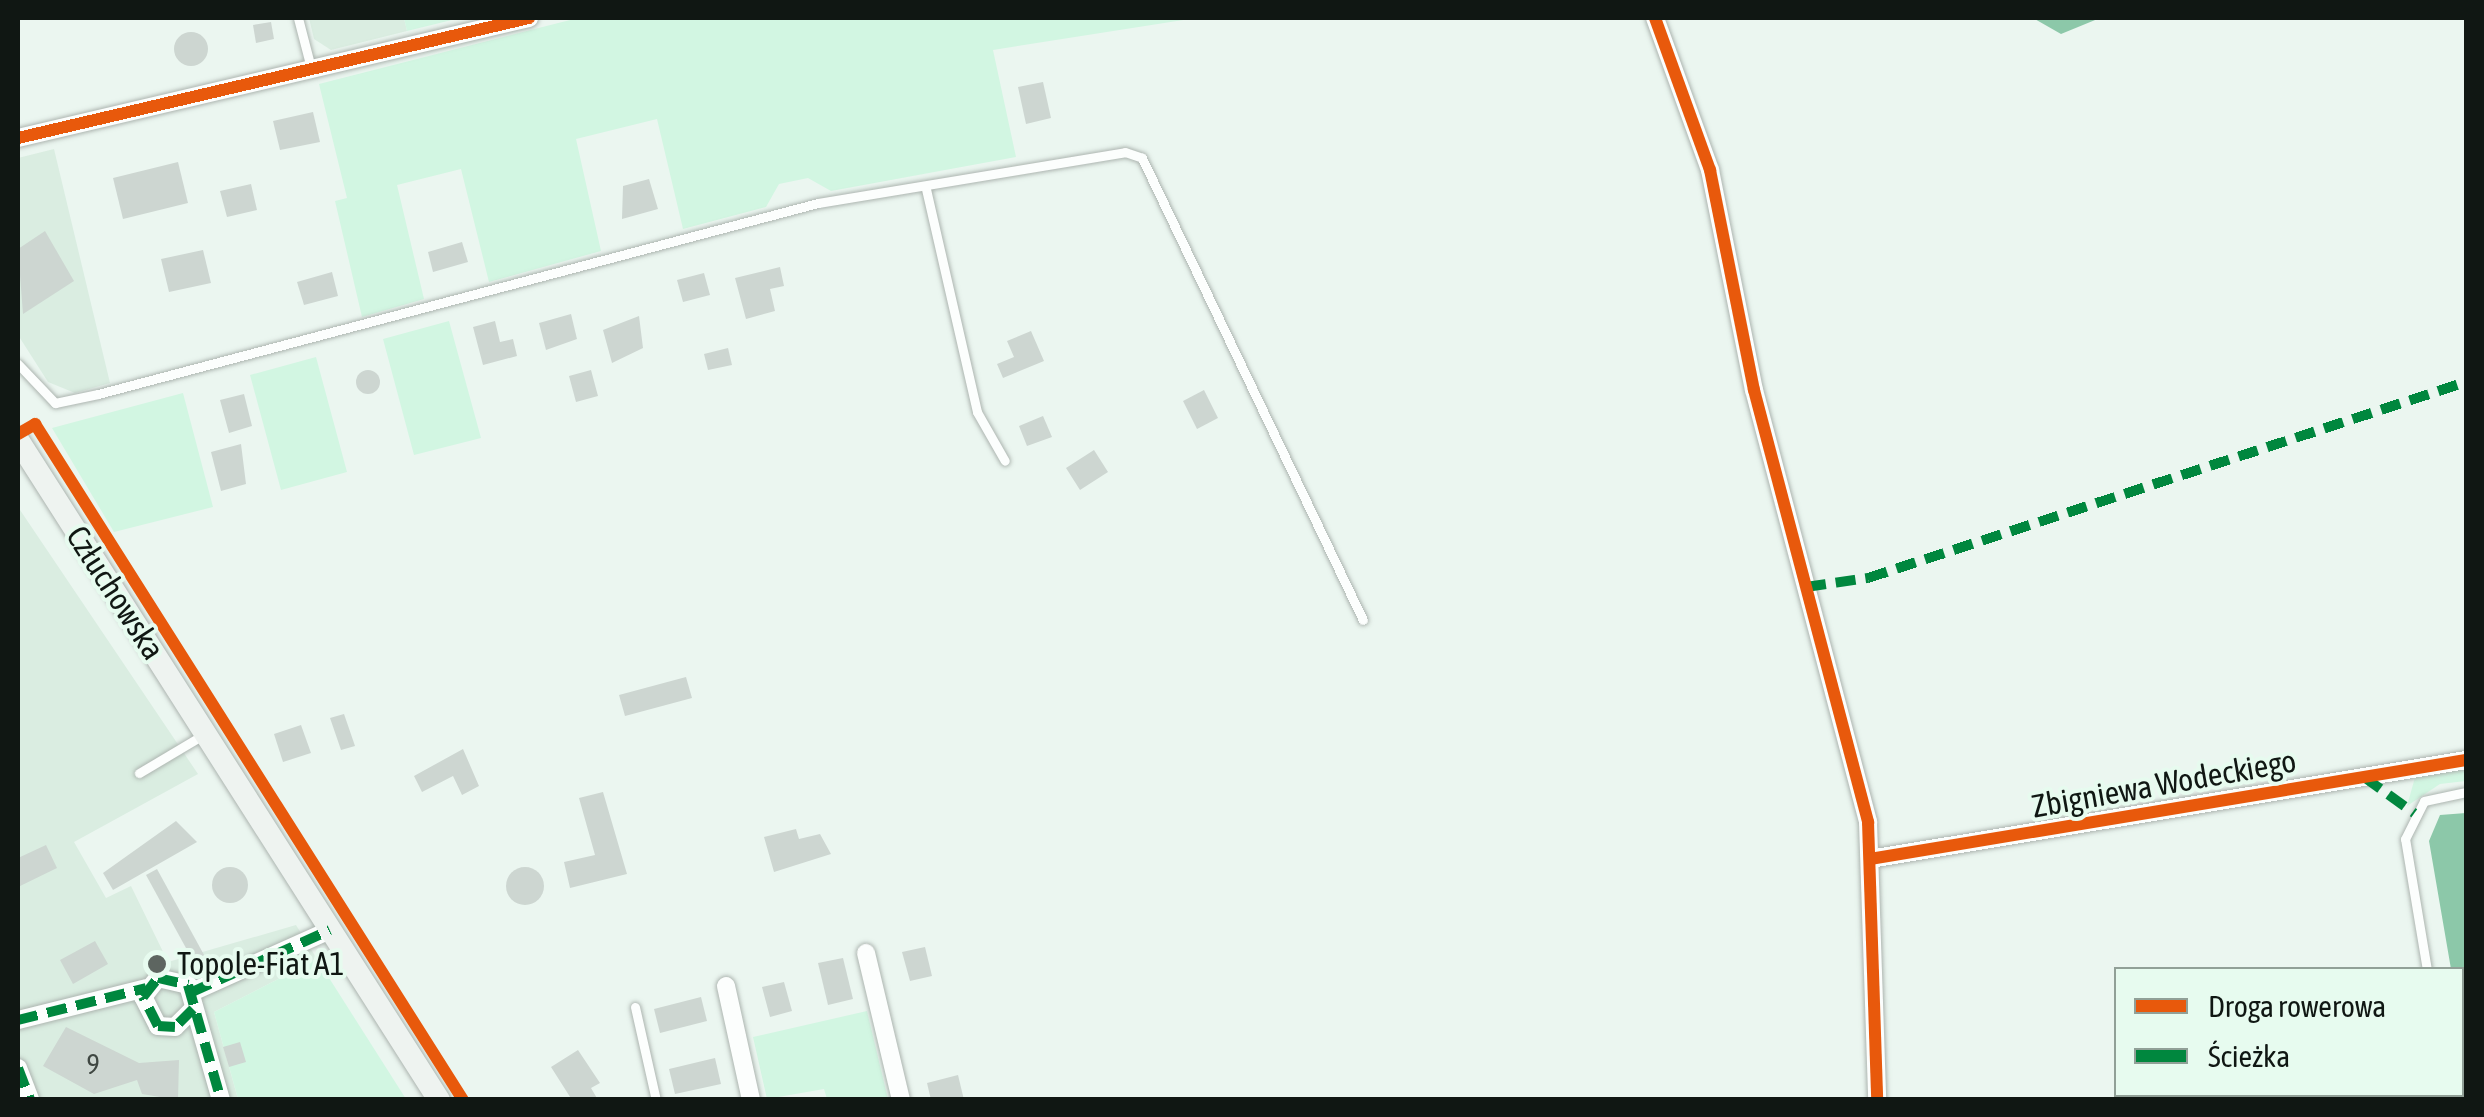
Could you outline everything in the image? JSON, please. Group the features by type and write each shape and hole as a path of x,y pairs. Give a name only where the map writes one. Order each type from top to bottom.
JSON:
{"main road":[{"name":"Człuchowska","path":"18,440 439,1100"}],"street":[{"path":"18,138 529,18"},
{"path":"1655,18 1710,170 1754,390 1868,822 1877,1100"},
{"name":"Zbigniewa Wodeckiego","path":"1870,859 2466,760"},
{"path":"146,988 145,1014 158,1026 175,1027 193,1001 330,930"},
{"path":"866,954 901,1100"},
{"path":"18,1020 146,988 166,976 193,1001 222,1100"},
{"path":"726,986 751,1100"},
{"path":"18,1068 30,1100"}],"lane":[{"path":"298,18 311,69"},
{"path":"18,364 54,402 98,394 818,204 926,189 1091,156 1142,158 1362,620"},
{"path":"926,189 977,412 1005,461"},
{"path":"139,773 205,734"},
{"path":"2427,967 2405,839 2424,800 2466,792"},
{"path":"634,1007 656,1100"}],"shaded area":[{"path":"309,18 404,18 407,31 331,50 314,39"},
{"path":"404,18 460,18 407,31"},
{"path":"578,18 1196,18 993,50 1016,157 831,191 808,178 779,184 766,207 683,229 657,119 576,139 601,251 489,282 461,169 397,185 424,299 362,317 335,201 347,198 319,84"},
{"path":"2033,18 2100,18 2061,34"},
{"path":"54,149 110,383 75,393 48,382 18,335 18,158"},
{"path":"449,321 481,438 414,455 383,339"},
{"path":"316,357 347,472 281,490 250,375"},
{"path":"183,393 213,507 114,532 52,428"},
{"path":"18,507 198,774 74,842 106,898 131,886 168,962 296,925 317,959 214,1012 238,1099 18,1099"},
{"path":"2466,761 2466,781 2440,784 2407,806 2419,763"},
{"path":"2466,813 2466,1062 2464,967 2451,967 2429,841 2440,815"},
{"path":"317,959 406,1099 238,1099 214,1012"},
{"path":"867,1011 888,1099 827,1099 824,1089 767,1099 753,1037"}],"building":[{"path":"271,22 274,39 256,43 253,25"},
{"path":"191,32 203,37 208,49 203,61 191,66 179,61 174,49 179,37"},
{"path":"1043,82 1051,118 1026,124 1018,87"},
{"path":"313,112 320,142 280,150 273,121"},
{"path":"178,162 188,203 123,219 113,178"},
{"path":"649,179 658,209 622,219 623,186"},
{"path":"251,184 257,210 227,217 220,191"},
{"path":"45,231 74,281 23,314 18,249"},
{"path":"462,242 468,262 433,272 428,252"},
{"path":"203,250 211,283 169,292 161,259"},
{"path":"780,267 784,286 770,289 775,311 746,319 735,278"},
{"path":"332,272 338,296 304,305 297,282"},
{"path":"704,273 710,295 683,302 677,280"},
{"path":"571,314 577,339 546,350 539,323"},
{"path":"639,316 643,348 612,363 603,330"},
{"path":"495,321 500,342 513,339 517,356 483,365 473,327"},
{"path":"1031,331 1044,361 1003,378 997,364 1014,357 1007,341"},
{"path":"728,348 732,365 708,370 704,354"},
{"path":"368,370 377,373 377,391 368,394 359,391 356,382 359,373"},
{"path":"591,370 598,396 576,402 569,376"},
{"path":"1204,390 1218,418 1197,429 1183,401"},
{"path":"244,394 252,426 229,433 220,400"},
{"path":"1043,416 1052,437 1027,446 1019,426"},
{"path":"241,444 246,484 221,491 211,452"},
{"path":"1094,450 1108,472 1080,490 1066,468"},
{"path":"686,677 692,698 625,716 619,695"},
{"path":"344,714 355,746 341,750 330,718"},
{"path":"301,725 311,753 283,762 274,734"},
{"path":"463,749 479,786 462,795 453,776 422,792 414,776"},
{"path":"603,792 627,874 570,888 564,862 595,855 579,798"},
{"path":"176,821 197,842 113,890 103,873"},
{"path":"796,829 799,839 820,834 831,854 774,872 764,837"},
{"path":"46,845 57,868 18,887 18,858"},
{"path":"230,867 243,872 248,885 243,898 230,903 217,898 212,885 217,872"},
{"path":"525,867 538,873 544,886 538,899 525,905 512,899 506,886 512,873"},
{"path":"157,869 209,964 198,970 146,875"},
{"path":"95,941 108,964 73,984 60,960"},
{"path":"925,947 932,976 910,981 902,952"},
{"path":"843,958 853,999 828,1005 818,963"},
{"path":"784,982 792,1011 770,1017 762,987"},
{"path":"701,997 707,1021 660,1033 654,1009"},
{"path":"66,1027 139,1063 179,1060 178,1100 142,1094 137,1080 94,1094 43,1066"},
{"path":"240,1042 246,1062 229,1067 223,1047"},
{"path":"578,1050 600,1083 591,1088 598,1100 572,1100 551,1067"},
{"path":"715,1058 721,1084 675,1094 669,1069"},
{"path":"958,1075 964,1100 931,1100 927,1083"}],"marked path":[{"path":"1806,587 1868,578 2466,382"},
{"path":"2364,777 2414,813"},
{"path":"192,992 330,930"},
{"path":"193,1009 175,1027 158,1026 143,997 158,978 188,985 221,1100"},
{"path":"18,1020 146,988"},
{"path":"18,1068 30,1100"}],"cycle path":[{"path":"18,138 529,18"},
{"path":"1655,18 1710,170 1754,390 1868,822 1877,1100"},
{"path":"18,434 35,424 463,1100"},
{"path":"1870,859 2466,760"}],"place":[{"name":"Topole-Fiat A1","path":"157,964"}]}
